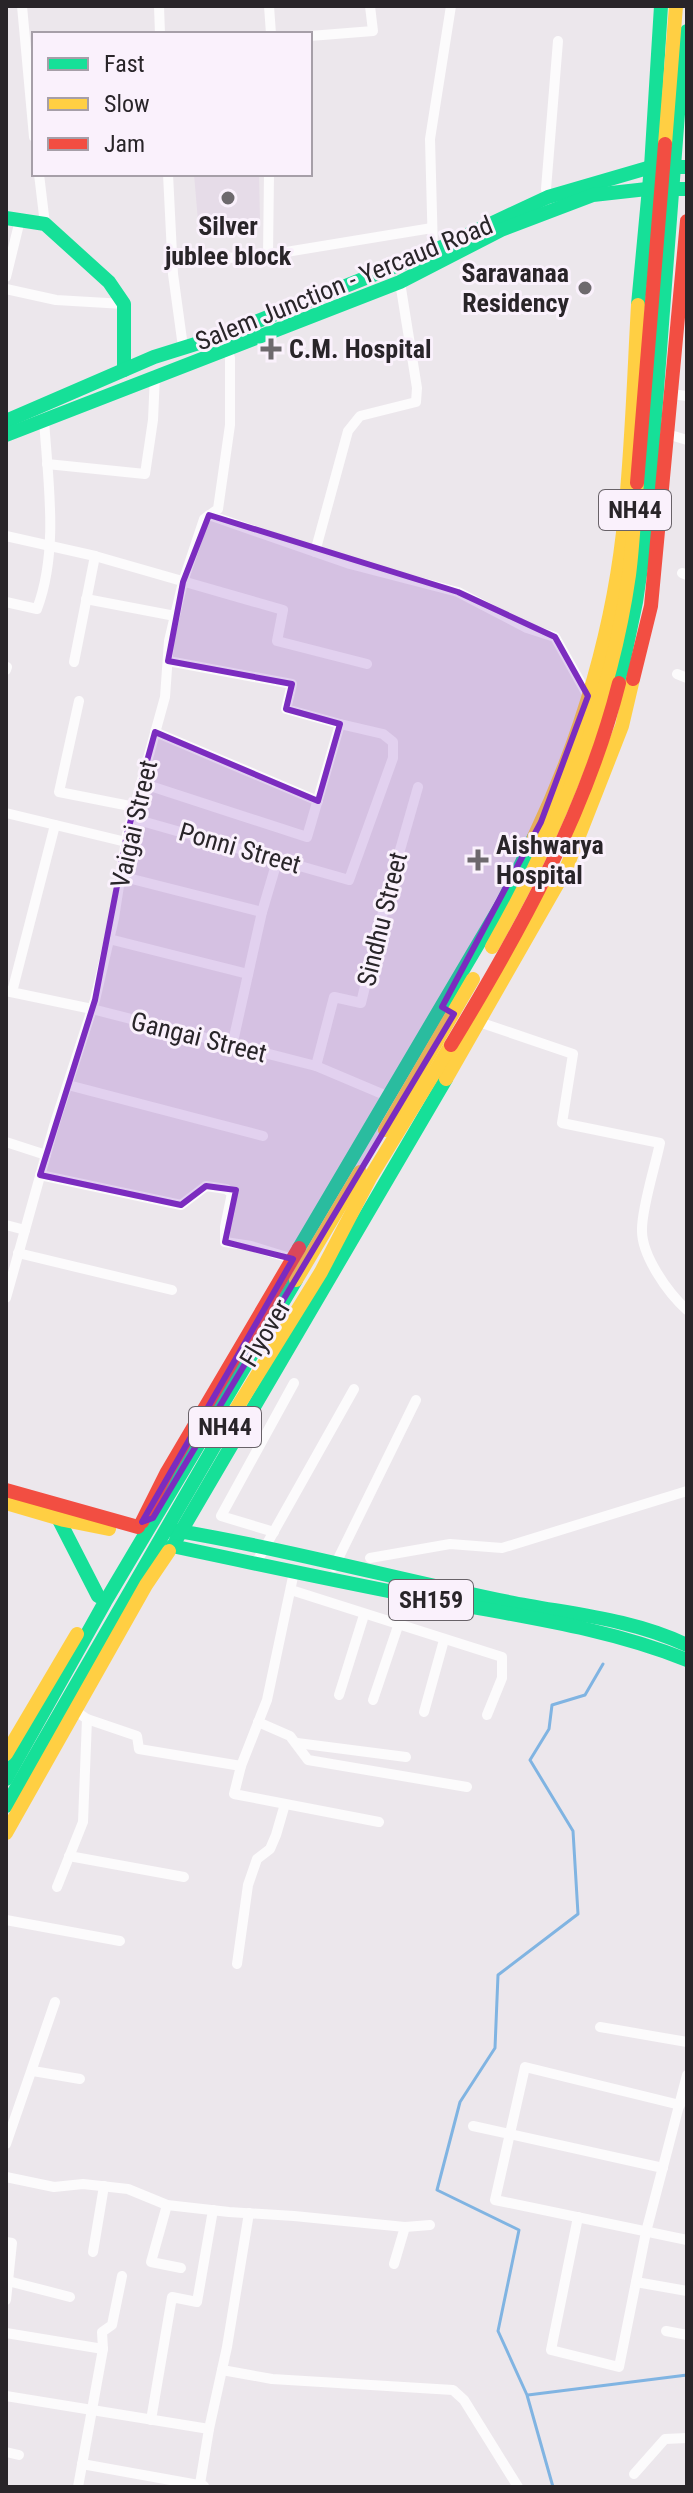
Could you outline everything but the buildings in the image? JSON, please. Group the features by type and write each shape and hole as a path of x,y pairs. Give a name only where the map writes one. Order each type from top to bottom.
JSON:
{"main road":[{"path":"6,1833 82,1715 146,1585 170,1549 177,1530 460,1015 503,902 541,822 574,741 599,657 625,515 661,6"},
{"name":"NH44","path":"476,988 545,847 594,724 613,654 629,575 676,6"},
{"name":"NH44","path":"6,1806 211,1450 322,1270 460,1015 540,890 566,835 605,731 626,657 640,588 687,31"},
{"name":"Salem Junction - Yercaud Road","path":"6,421 154,357 218,337 433,251 548,197 651,167 687,167"},
{"path":"6,435 400,282 501,230 593,195 647,189 687,189"},
{"path":"13,219 45,224 109,282 124,304 124,370"},
{"path":"6,1754 387,1096 460,1015 566,869 622,726 651,606 687,221"},
{"name":"Flyover","path":"6,1779 105,1602 443,1046"},
{"path":"6,1490 137,1530"},
{"name":"SH159","path":"6,1505 58,1518 137,1530 159,1518 177,1530"},
{"path":"58,1518 98,1596"},
{"name":"SH159","path":"137,1530 138,1549 148,1556 159,1557 170,1549 294,1572 593,1630 653,1646 687,1660"},
{"path":"177,1530 512,1603 641,1627 687,1645"}],"street":[{"path":"22,6 32,115"},
{"path":"159,6 160,32"},
{"path":"269,6 271,32"},
{"path":"312,36 373,31 370,6"},
{"path":"433,251 430,139 451,6"},
{"path":"548,197 546,189 558,41"},
{"path":"39,176 45,224"},
{"path":"168,176 173,262 183,347"},
{"path":"268,255 269,176"},
{"path":"6,277 13,219"},
{"path":"173,262 268,255 432,228"},
{"path":"315,552 348,431 360,416 416,402 417,388 400,282"},
{"path":"6,289 56,300 124,304"},
{"name":"Vaigai Street","path":"6,1298 40,1175 92,1009 109,939 131,818 165,697 175,616 183,582 204,519 218,509 230,425 230,358 227,349"},
{"path":"47,464 145,474 153,420 154,357"},
{"path":"671,394 687,396"},
{"path":"6,602 37,609 50,547 44,420"},
{"path":"667,434 687,440"},
{"path":"209,515 350,564 458,592 527,628 555,637 588,696"},
{"path":"6,536 95,556 283,610 277,641 367,664"},
{"path":"74,662 95,556"},
{"path":"86,599 175,616"},
{"path":"141,783 307,837 340,724 286,709 292,684 168,661"},
{"path":"79,701 59,792 135,807"},
{"name":"Ponni Street","path":"131,818 349,880 393,758 393,742 383,734 340,724"},
{"path":"155,732 318,801"},
{"name":"Sindhu Street","path":"316,1066 334,997 361,1003 418,787"},
{"path":"6,813 126,842"},
{"path":"9,991 55,825"},
{"path":"232,1046 262,912 278,858"},
{"path":"120,876 262,912"},
{"path":"109,939 248,974"},
{"name":"Gangai Street","path":"9,991 316,1066 387,1096"},
{"path":"460,1015 573,1054 562,1123 660,1143 641,1231 651,1263 687,1310"},
{"path":"68,1085 263,1136"},
{"path":"6,1142 46,1155"},
{"path":"40,1175 181,1205 206,1186 226,1189 232,1193 225,1242 251,1246 293,1259"},
{"path":"6,1225 25,1230"},
{"path":"18,1253 172,1290"},
{"path":"274,1532 221,1516 294,1383"},
{"path":"255,1565 354,1389"},
{"path":"328,1580 416,1400"},
{"path":"370,1558 450,1544 502,1548 687,1491"},
{"path":"294,1572 267,1700 241,1766 234,1794 379,1822"},
{"path":"291,1590 502,1657 502,1678 487,1715"},
{"path":"339,1695 364,1615"},
{"path":"373,1700 398,1626"},
{"path":"424,1712 444,1640"},
{"path":"57,1887 83,1822 82,1715 137,1736 139,1749 241,1766"},
{"path":"258,1722 290,1736 308,1760 467,1787"},
{"path":"297,1743 406,1757"},
{"path":"237,1964 248,1885 257,1859 270,1849 285,1804"},
{"path":"69,1856 184,1877"},
{"path":"6,1920 120,1941"},
{"path":"6,2144 55,2002"},
{"path":"600,2027 687,2042"},
{"path":"680,2105 525,2067 495,2200 687,2240"},
{"path":"33,2071 80,2079"},
{"path":"578,2217 551,2350 619,2367 646,2232 687,2075"},
{"path":"473,2126 663,2168"},
{"path":"6,2177 54,2187 83,2184 128,2189 167,2205 405,2227 430,2225"},
{"path":"93,2252 104,2186"},
{"path":"167,2205 151,2262 181,2268"},
{"path":"151,2420 172,2297 197,2302 213,2210"},
{"path":"82,2464 156,2482 203,2486 209,2429 249,2213"},
{"path":"394,2264 405,2227"},
{"path":"6,2242 12,2243 6,2300"},
{"path":"78,2487 103,2349 102,2332 112,2325 122,2276"},
{"path":"8,2281 70,2297"},
{"path":"636,2282 687,2291"},
{"path":"666,2331 687,2335"},
{"path":"6,2333 103,2349"},
{"path":"222,2370 272,2379 453,2390 464,2400 518,2487"},
{"path":"6,2396 209,2429"},
{"path":"634,2474 665,2439 687,2438"},
{"path":"6,2452 19,2455"}],"highlighted area":[{"path":"209,515 458,592 555,637 588,696 541,822 442,1007 454,1014 153,1518 142,1522 293,1259 225,1242 236,1190 206,1186 181,1205 40,1175 95,1000 127,834 155,732 318,801 340,724 286,709 292,684 168,661 183,582"}],"shaded area":[{"name":"Silver jublee block","path":"194,176 259,176 260,222 198,221"}],"waterway":[{"path":"553,2487 527,2395 498,2331 519,2230 437,2190 460,2102 495,2048 498,1975 578,1914 573,1831 530,1760 549,1729 552,1705 585,1695 603,1664"},
{"path":"528,2395 687,2375"}],"traffic: fast":[{"path":"638,305 661,6"},
{"path":"619,683 646,534 687,31"},
{"path":"6,421 154,357 218,337 433,251 548,197 651,167 687,167"},
{"path":"6,435 400,282 501,230 593,195 647,189 687,189"},
{"path":"6,218 45,224 109,282 124,304 124,370"},
{"path":"299,1248 503,902 534,837"},
{"path":"176,1540 446,1079"},
{"path":"6,1779 105,1602 296,1280"},
{"path":"6,1806 230,1419"},
{"path":"58,1518 98,1596"},
{"path":"173,1530 509,1602 599,1618 644,1629 687,1645"},
{"path":"172,1546 565,1624 687,1660"}],"traffic: slow":[{"path":"665,144 676,6"},
{"path":"534,837 581,719 594,679 613,596 627,487 638,305"},
{"path":"492,947 539,859 595,721 620,624 630,564 637,483"},
{"path":"446,1079 566,869 622,726 633,679"},
{"path":"385,1130 473,979"},
{"path":"230,1419 321,1272 371,1176 451,1045"},
{"path":"296,1280 360,1172"},
{"path":"6,1503 109,1529"},
{"path":"6,1833 146,1585 169,1551"},
{"path":"6,1754 77,1634"}],"traffic: jam":[{"path":"637,483 665,144"},
{"path":"633,679 651,606 687,221"},
{"path":"451,1045 526,915 570,825 589,778 619,683"},
{"path":"142,1522 167,1472 299,1248"},
{"path":"6,1490 138,1527"}],"place":[{"name":"Silver jublee block","path":"228,198"},
{"name":"Saravanaa Residency","path":"585,288"},
{"name":"C.M. Hospital","path":"271,349"},
{"name":"Aishwarya Hospital","path":"478,860"}]}
